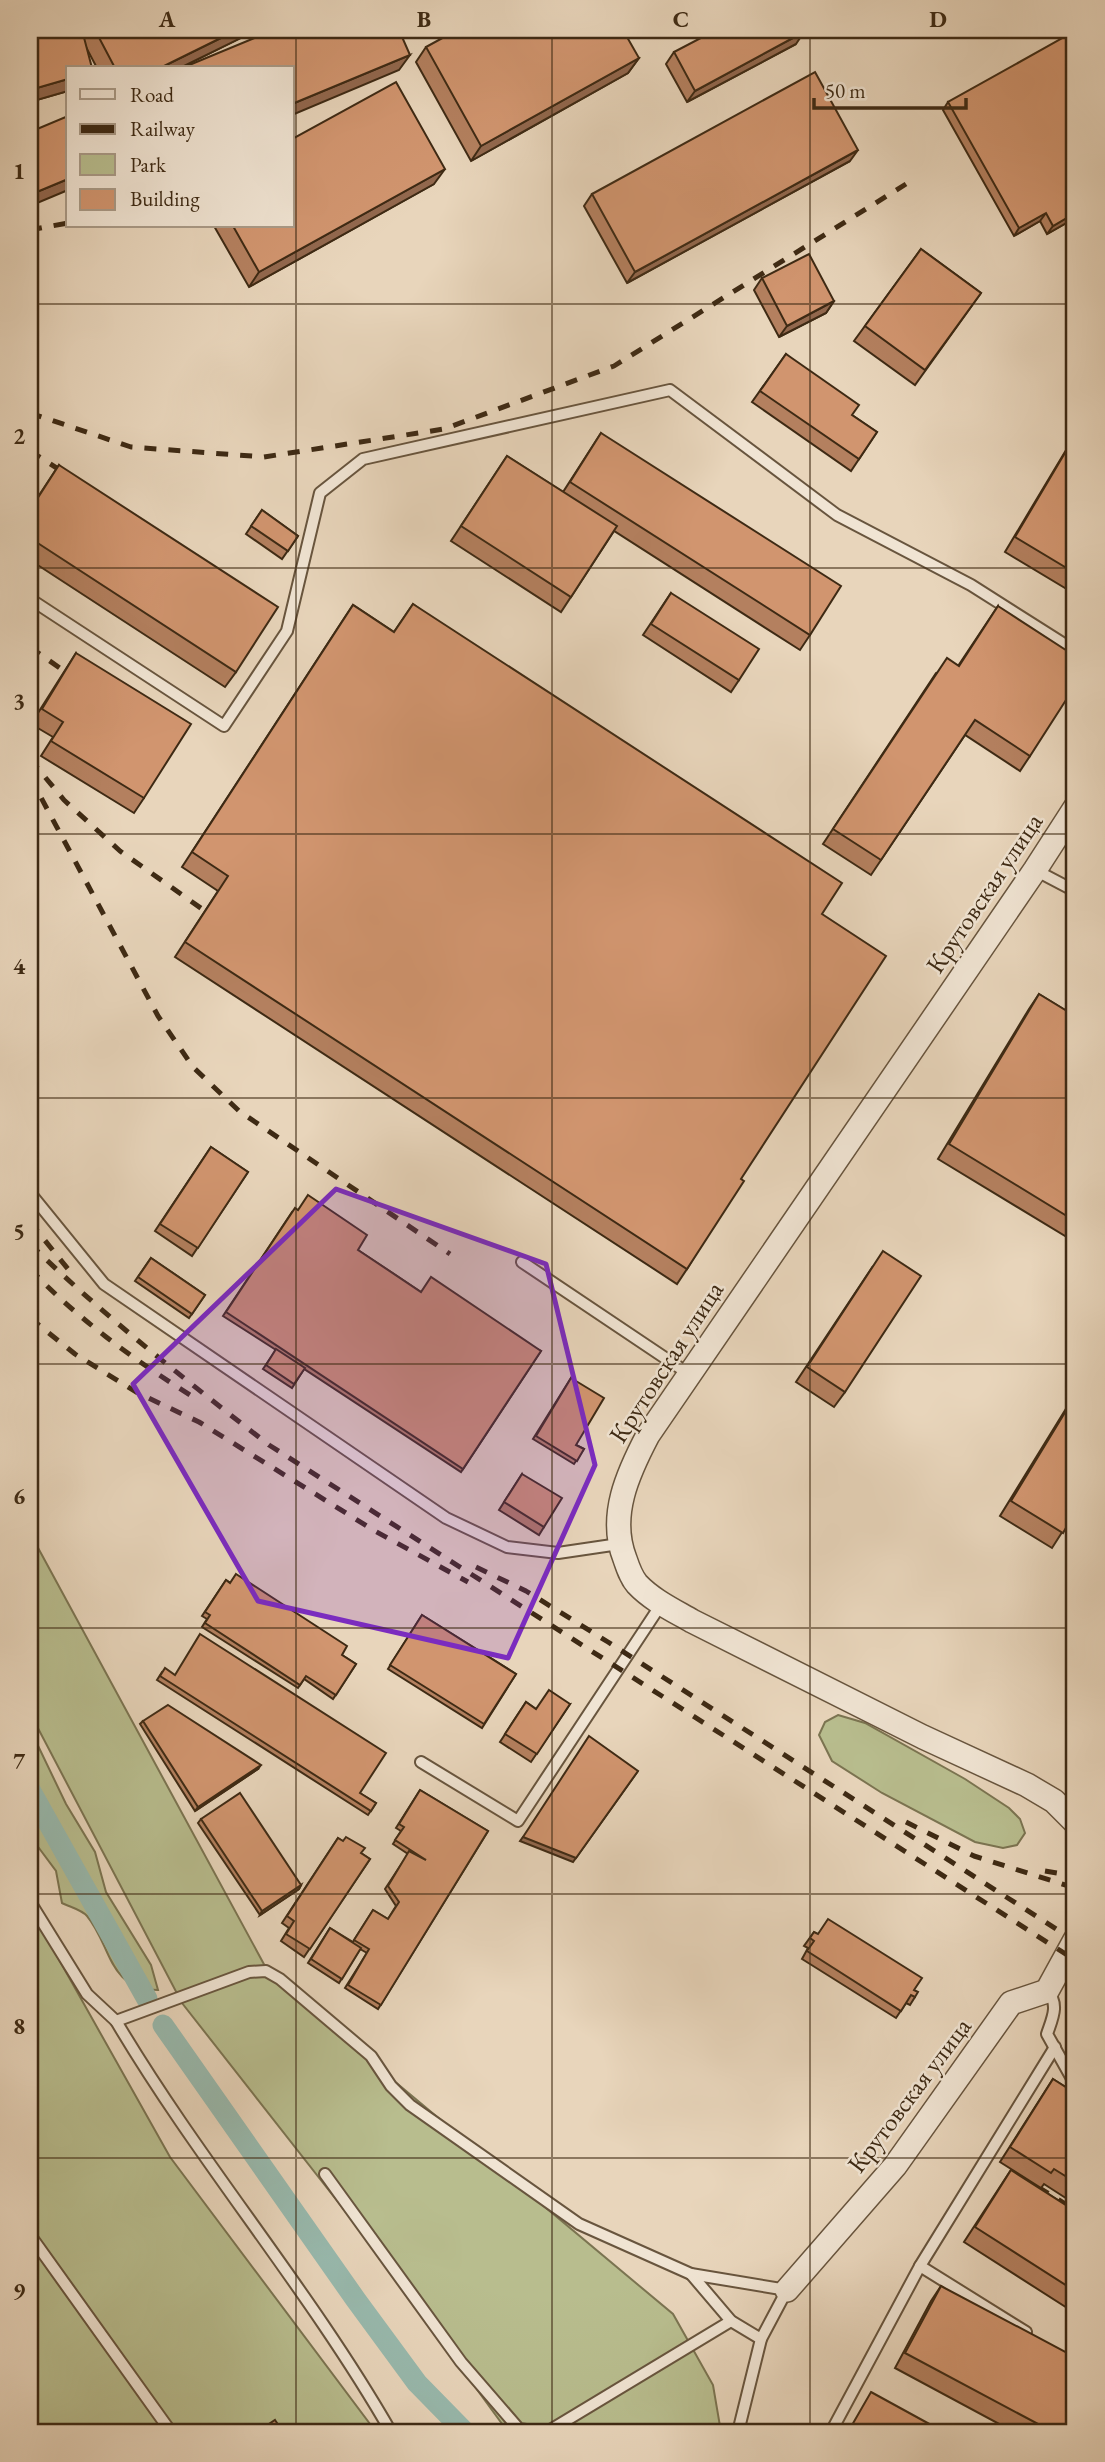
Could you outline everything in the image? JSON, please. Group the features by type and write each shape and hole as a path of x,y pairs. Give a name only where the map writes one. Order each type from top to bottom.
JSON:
{"street":[{"name":"Крутовская улица","path":"1075,808 648,1434 630,1469 620,1502 619,1544 630,1573 638,1584 662,1604 911,1731 1027,1785 1054,1801 1075,1822"},
{"path":"1047,1991 1075,1940"},
{"name":"Крутовская улица","path":"787,2290 895,2166 1011,2003 1047,1991"}],"lane":[{"path":"30,599 224,726 287,631 320,493 363,459 670,390 837,515 971,585 1075,650"},
{"path":"1035,870 1075,891"},
{"path":"30,1193 104,1284 446,1518 507,1547 558,1553 619,1544"},
{"path":"522,1262 689,1374"},
{"path":"421,1762 518,1821 662,1604"},
{"path":"30,1902 87,1994 116,2021 144,2068 303,2294 391,2432"},
{"path":"116,2021 249,1972 266,1971 280,1979 371,2056 391,2086 410,2105 579,2224 691,2274 787,2290 761,2339 740,2432"},
{"path":"1047,1991 1053,1996 1055,2007 1047,2034 1075,2084"},
{"path":"831,2432 920,2266 1055,2047"},
{"path":"325,2174 461,2362 519,2429 540,2432"},
{"path":"30,2235 171,2432"},
{"path":"920,2266 1031,2335"},
{"path":"691,2274 731,2321 761,2339"},
{"path":"547,2432 731,2321"}],"highlighted area":[{"path":"336,1189 546,1264 595,1465 508,1658 258,1601 133,1384"}],"green space":[{"path":"30,1533 272,1979 673,2314 713,2385 721,2432 508,2432 371,2244 182,2003 30,1713"},
{"path":"838,1715 865,1723 965,1779 1009,1808 1020,1819 1025,1833 1017,1845 1003,1848 975,1842 882,1793 832,1761 819,1735 825,1722"},
{"path":"30,1729 66,1804 95,1852 106,1892 151,1965 158,1990 141,1988 120,1974 87,1916 62,1903 56,1871 30,1836"},
{"path":"30,1908 170,2157 376,2432 30,2432"}],"building":[{"path":"30,30 82,30 91,66 66,66 66,80 30,90"},
{"path":"95,30 237,30 164,66 114,66"},
{"path":"274,30 399,30 410,55 294,103 294,66 187,66"},
{"path":"457,30 623,30 639,58 481,146 426,47"},
{"path":"716,30 804,32 695,91 674,52"},
{"path":"1075,31 1075,213 1053,226 1046,213 1019,228 948,102"},
{"path":"815,72 858,150 635,272 592,194"},
{"path":"396,82 445,169 259,272 234,228 294,228 294,138"},
{"path":"66,117 66,180 32,194 30,188 30,132"},
{"path":"921,249 981,293 925,370 865,326"},
{"path":"809,254 834,301 787,326 762,278"},
{"path":"786,354 859,405 852,415 877,432 859,459 760,391"},
{"path":"601,433 841,586 810,635 570,482"},
{"path":"1075,436 1075,573 1015,537"},
{"path":"507,456 617,526 571,597 461,526"},
{"path":"59,465 278,607 236,672 30,538 30,510"},
{"path":"262,510 298,536 288,551 251,526"},
{"path":"671,593 759,649 739,680 651,624"},
{"path":"413,604 842,883 822,914 886,956 741,1179 744,1181 687,1269 185,942 228,876 192,852 353,605 394,632"},
{"path":"998,606 1075,656 1075,686 1030,756 975,720 881,860 833,829 947,658 959,666"},
{"path":"76,653 191,724 144,798 51,741 63,722 42,709"},
{"path":"1039,994 1075,1016 1075,1221 949,1144"},
{"path":"211,1147 248,1172 198,1248 160,1224"},
{"path":"308,1195 367,1235 358,1250 421,1292 431,1277 541,1351 463,1469 226,1312 295,1208 298,1210"},
{"path":"883,1251 921,1276 845,1392 807,1367"},
{"path":"151,1258 205,1295 192,1314 138,1277"},
{"path":"276,1349 305,1368 294,1384 266,1365"},
{"path":"571,1378 604,1398 576,1445 584,1449 577,1461 536,1436"},
{"path":"1075,1396 1075,1512 1063,1533 1011,1501"},
{"path":"522,1474 562,1498 544,1527 504,1502"},
{"path":"236,1574 347,1646 342,1655 356,1664 336,1695 306,1676 300,1685 205,1623 210,1615 205,1612 226,1580 230,1583"},
{"path":"422,1615 516,1674 484,1724 390,1665"},
{"path":"200,1634 386,1753 360,1793 376,1803 371,1811 160,1676 165,1668 175,1675"},
{"path":"549,1690 570,1704 537,1754 505,1734 526,1702 536,1709"},
{"path":"168,1705 261,1765 198,1807 143,1721"},
{"path":"589,1736 638,1771 576,1858 523,1837"},
{"path":"420,1790 488,1831 381,2005 348,1985 369,1949 354,1940 373,1910 388,1919 399,1902 388,1886 409,1851 426,1860 395,1840 404,1827 399,1824"},
{"path":"240,1793 301,1885 262,1911 201,1819"},
{"path":"346,1837 365,1848 361,1853 370,1859 310,1949 286,1934 294,1921 287,1916 338,1838 343,1841"},
{"path":"828,1919 922,1978 914,1990 918,1992 915,1997 911,1995 901,2011 807,1951 814,1941 810,1938 814,1932 818,1934"},
{"path":"330,1928 361,1948 342,1979 311,1959"},
{"path":"1053,2079 1075,2093 1075,2182 1054,2169 1051,2173 1010,2147"},
{"path":"1011,2170 1075,2211 1075,2291 975,2227"},
{"path":"941,2286 1075,2357 1075,2432 1053,2432 905,2353"},
{"path":"871,2392 944,2432 848,2432"},
{"path":"275,2420 283,2432 257,2432"}],"waterway":[{"path":"30,1790 147,1999"},
{"path":"163,2025 417,2383 465,2432"}],"railway":[{"path":"30,413 131,447 264,457 444,429 614,366 906,184"},
{"path":"30,230 66,223"},
{"path":"30,451 74,479"},
{"path":"30,647 64,671"},
{"path":"30,759 64,800 120,851 205,911"},
{"path":"30,777 158,1016 193,1067 239,1111 450,1254"},
{"path":"30,1222 72,1274"},
{"path":"30,1244 117,1323 269,1445 1075,1960"},
{"path":"30,1269 110,1340 198,1400"},
{"path":"30,1318 75,1354 136,1392 199,1422 375,1531 468,1582"},
{"path":"476,1567 526,1591 608,1642 1075,1941"},
{"path":"906,1822 974,1856 1075,1888"},
{"path":"1045,1871 1075,1876"},
{"path":"1038,2187 1075,2210"}]}
